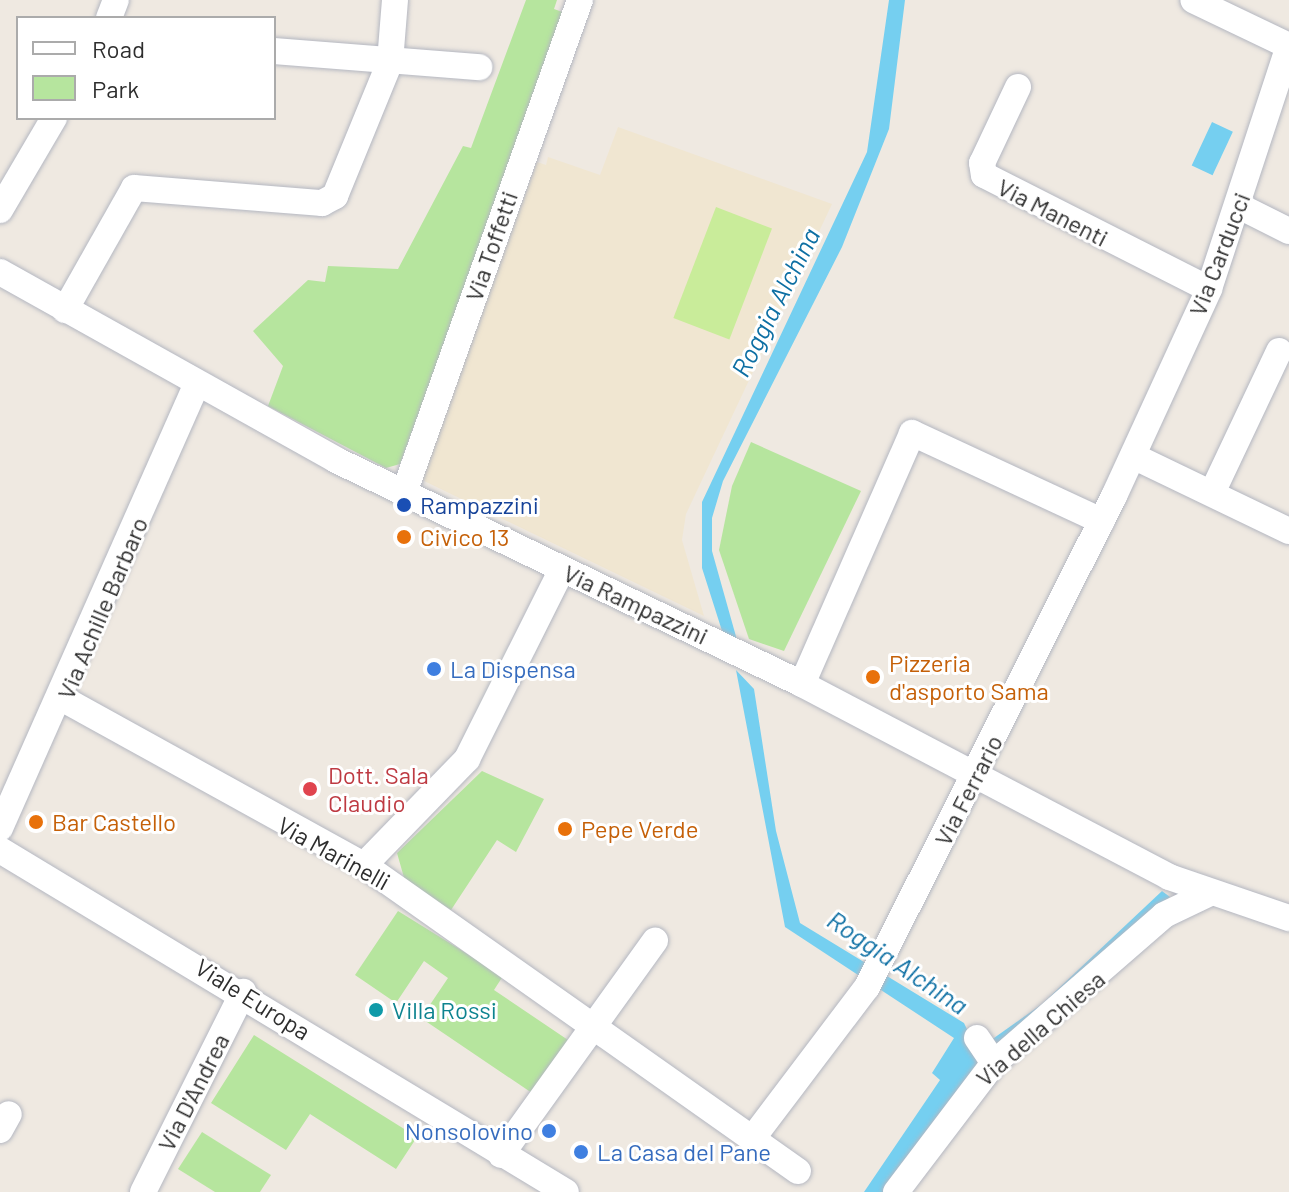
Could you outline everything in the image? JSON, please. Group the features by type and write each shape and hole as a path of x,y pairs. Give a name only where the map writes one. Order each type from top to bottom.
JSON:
{"street":[{"path":"65,310 134,188 322,203 335,196 390,62 395,0"},
{"name":"Via Toffetti","path":"404,493 580,0"},
{"name":"Via Carducci","path":"1133,456 1209,289 1239,206 1279,114 1289,46 1193,0"},
{"path":"276,51 479,67"},
{"name":"Via Manenti","path":"1018,87 982,163 992,182 1209,289"},
{"path":"0,210 53,120"},
{"path":"1239,206 1289,231"},
{"name":"Via Rampazzini","path":"0,272 196,385 404,493 802,684 975,776 1210,893 1289,918"},
{"path":"1212,493 1279,351"},
{"name":"Via Achille Barbaro","path":"0,828 63,699 196,385"},
{"path":"802,684 912,433 1102,521"},
{"path":"1133,456 1289,531"},
{"name":"Via Ferrario","path":"752,1139 876,969 1133,456"},
{"path":"364,865 467,759 562,569"},
{"name":"Via Marinelli","path":"63,699 364,865 798,1171"},
{"name":"Viale Europa","path":"0,850 243,992 501,1155 566,1192"},
{"name":"Via della Chiesa","path":"896,1192 994,1063 1053,1002 1164,915 1210,893"},
{"path":"501,1155 655,941"},
{"name":"Via D'Andrea","path":"143,1192 243,992"},
{"path":"977,1038 994,1063"},
{"name":"Viale Europa","path":"501,1155 538,1192"}],"shaded area":[{"path":"618,127 832,204 686,514 682,540 704,616 420,479 537,162 546,165 548,157 600,175"}],"green space":[{"path":"526,0 557,0 554,9 565,13 400,464 386,468 268,406 283,366 253,331 308,280 325,282 328,266 398,269 463,146 471,148"},
{"path":"716,207 772,229 729,340 673,318"},
{"path":"751,442 861,491 784,651 749,639 719,550 732,486"},
{"path":"482,771 544,799 516,852 497,840 451,910 405,881 397,853"},
{"path":"398,911 503,976 494,990 568,1040 532,1093 421,1018 448,978 424,961 396,1003 355,975"},
{"path":"254,1035 417,1137 396,1169 310,1114 286,1150 211,1103"},
{"path":"202,1132 271,1175 260,1192 215,1192 178,1169"}],"water":[{"name":"Roggia Alchina","path":"889,0 905,0 889,129 842,247 723,481 712,518 712,551 737,640 723,634 702,568 702,502 867,152"},
{"path":"1212,122 1233,132 1213,175 1192,166"},
{"path":"736,670 754,689 776,831 800,923 964,1023 977,1050 1042,1004 1162,891 1170,897 985,1056 884,1192 864,1192 940,1080 932,1073 954,1038 785,927"}],"place":[{"name":"Rampazzini","path":"404,505"},
{"name":"Civico 13","path":"404,537"},
{"name":"La Dispensa","path":"434,669"},
{"name":"Pizzeria d'asporto Sama","path":"873,677"},
{"name":"Dott. Sala Claudio","path":"310,789"},
{"name":"Bar Castello","path":"36,822"},
{"name":"Pepe Verde","path":"565,829"},
{"name":"Villa Rossi","path":"376,1010"},
{"name":"Nonsolovino","path":"549,1131"},
{"name":"La Casa del Pane","path":"581,1152"}]}
